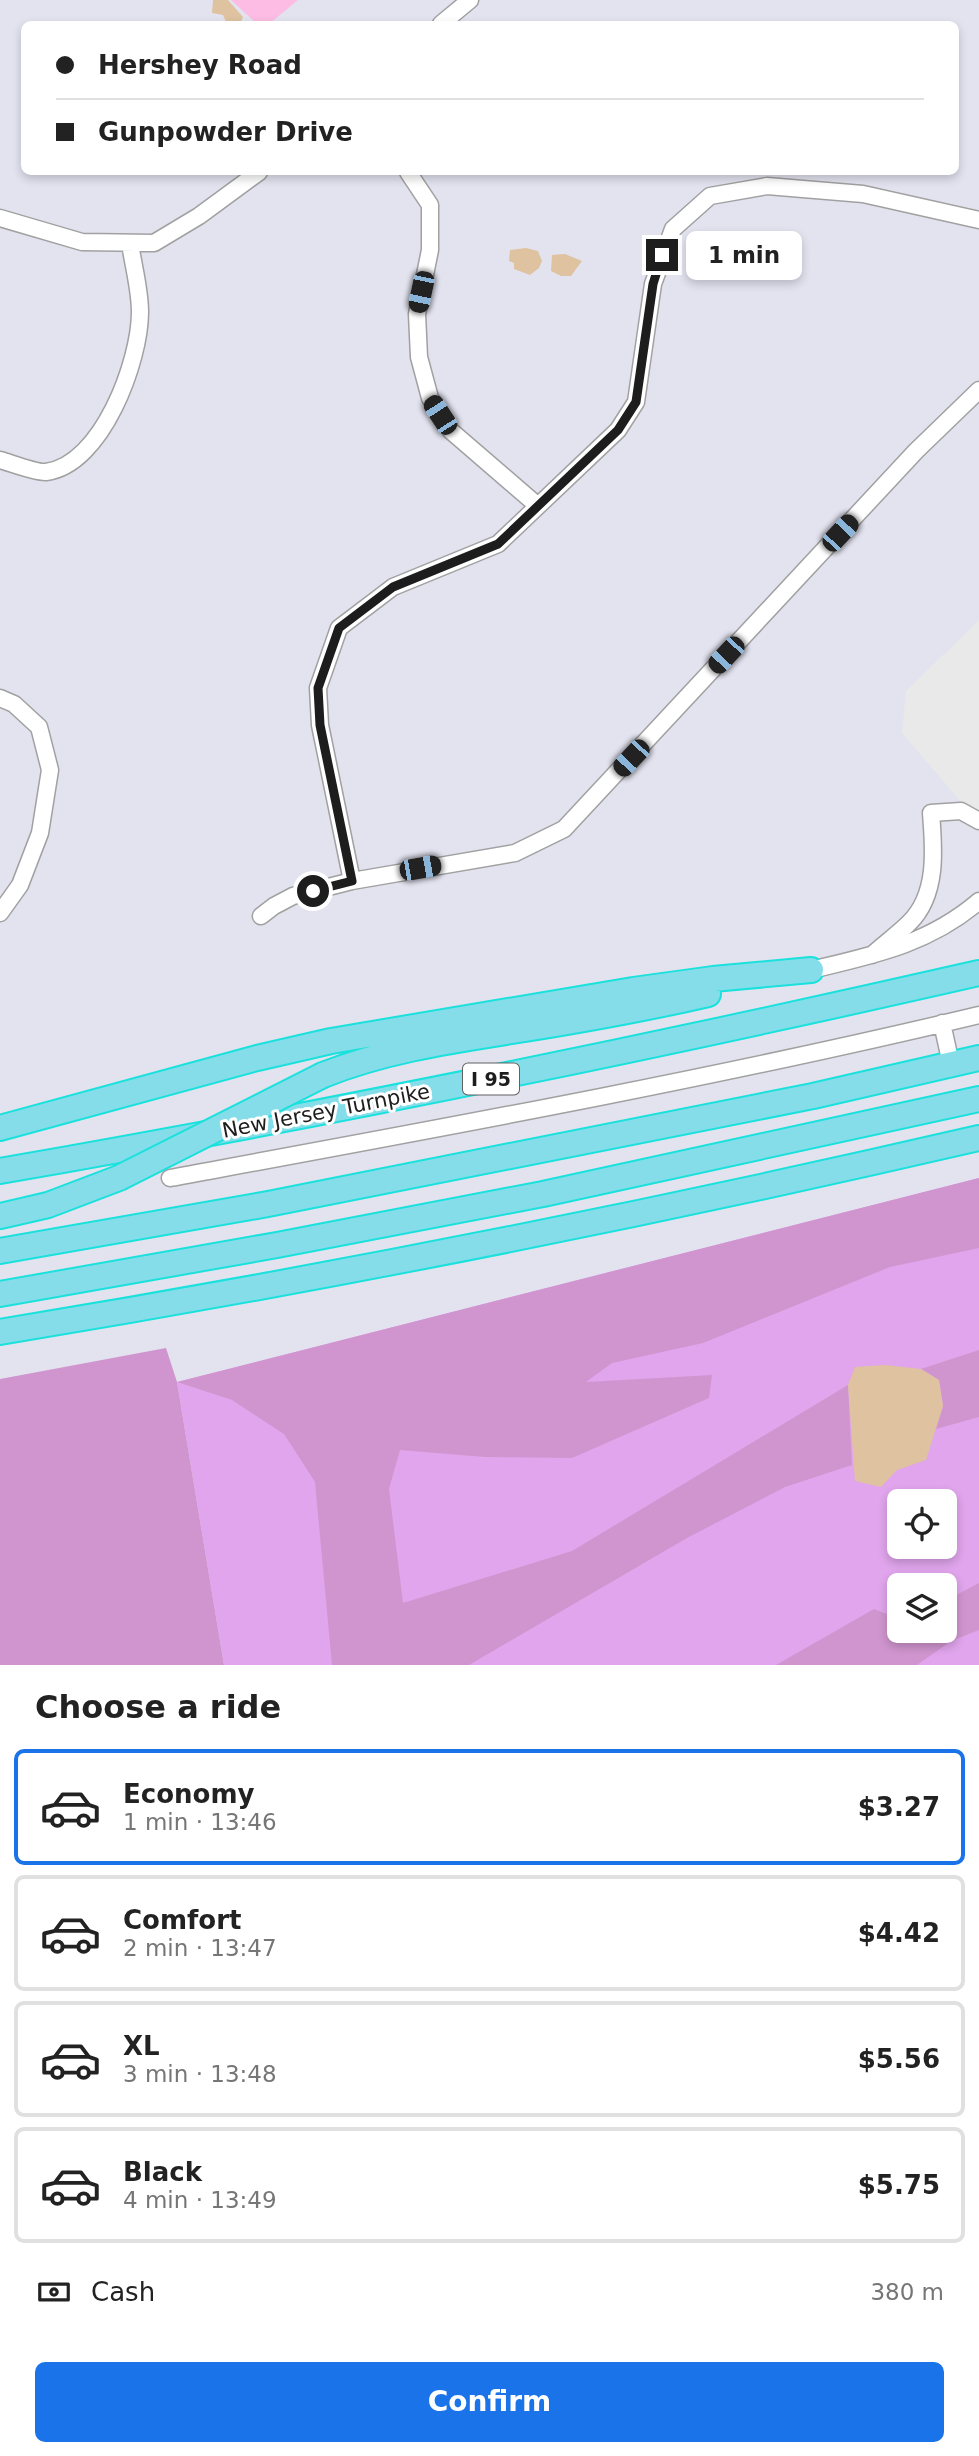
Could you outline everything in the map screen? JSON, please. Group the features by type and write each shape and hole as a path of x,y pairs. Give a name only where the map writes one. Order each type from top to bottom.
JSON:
{"highway":[{"path":"0,1216 48,1205 120,1178 323,1075 351,1064 409,1048 644,1008 811,970"},
{"path":"0,1128 257,1058 331,1041 633,990 811,970"},
{"name":"New Jersey Turnpike","path":"0,1171 254,1126 506,1076 979,973"},
{"path":"0,1251 321,1193 813,1096 979,1058"},
{"path":"0,1294 543,1194 979,1099"},
{"path":"0,1332 285,1283 543,1233 979,1138"}],"street":[{"path":"446,21 470,0"},
{"path":"0,218 82,242 154,243 200,216 255,175"},
{"path":"410,175 430,205 430,250 417,314 419,357 430,398 451,431 538,506"},
{"path":"352,881 320,725 318,688 339,628 393,587 498,544 618,430 636,402 653,284 673,229 710,197 768,186 863,194 979,220"},
{"path":"0,460 45,473 73,463 102,432 134,360 140,312 130,243"},
{"path":"261,916 293,896 352,881 515,853 564,829 916,451 979,390"},
{"path":"0,698 14,704 39,727 50,770 40,833 20,885 0,913"},
{"path":"872,955 911,921 928,894 934,850 931,813 961,811 979,821"},
{"path":"811,970 917,941 945,927 979,901"},
{"path":"170,1178 528,1112 979,1015"},
{"path":"942,1024 951,1064"}],"shaded area":[{"path":"213,0 228,0 243,17 241,21 226,21 223,15 212,13"},
{"path":"231,0 298,0 273,21 254,21"},
{"path":"526,248 538,251 542,261 539,268 530,275 514,269 514,263 509,261 510,250"},
{"path":"565,254 582,261 571,276 561,276 551,271 552,255"},
{"path":"784,266 788,270 786,277 764,280 757,273 761,268"},
{"path":"979,620 979,823 902,733 906,691"},
{"path":"979,1178 979,1665 224,1665 177,1382"},
{"path":"979,1178 979,1248 890,1267 703,1343 612,1363 586,1382 712,1375 709,1398 572,1458 485,1457 400,1450 389,1489 403,1603 572,1551 848,1385 852,1465 785,1487 687,1538 469,1665 332,1665 315,1482 284,1434 232,1400 177,1382"},
{"path":"166,1348 177,1382 224,1665 0,1665 0,1379"},
{"path":"979,1350 979,1417 936,1429 943,1406 939,1380 921,1369"},
{"path":"885,1365 921,1369 939,1380 943,1406 926,1460 897,1470 881,1487 855,1481 848,1385 855,1367"},
{"path":"979,1583 979,1630 957,1639 957,1595"},
{"path":"874,1609 887,1614 887,1643 948,1643 917,1665 776,1665"}],"route":[{"path":"313,891 352,881 320,725 318,688 339,628 393,587 498,544 618,430 636,402 653,284 662,255"}]}
